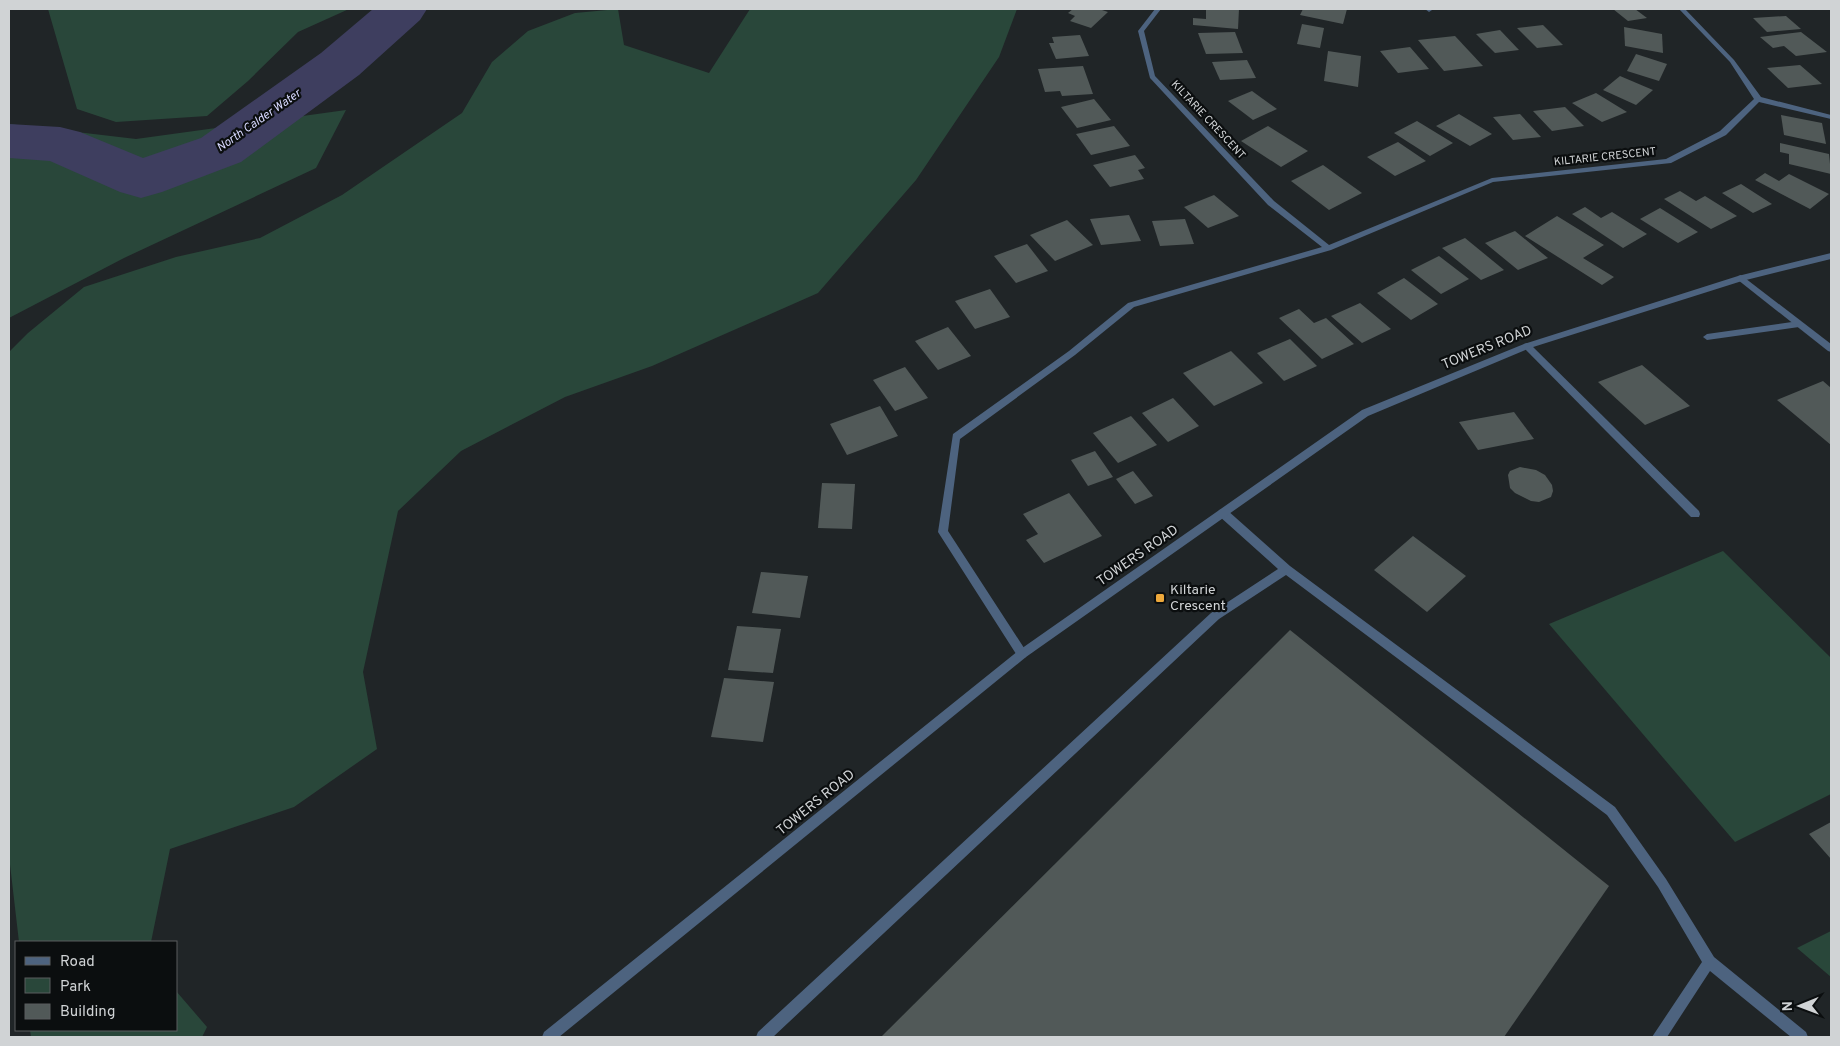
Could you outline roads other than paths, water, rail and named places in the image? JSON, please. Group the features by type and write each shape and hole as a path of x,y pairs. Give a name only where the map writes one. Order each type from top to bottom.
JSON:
{"street":[{"name":"KILTARIE CRESCENT","path":"1158,9 1140,31 1152,77 1271,204 1328,248"},
{"path":"1682,9 1732,61 1758,99 1831,117"},
{"name":"KILTARIE CRESCENT","path":"1022,654 943,532 956,437 1072,353 1131,304 1328,248 1492,180 1668,161 1723,133 1758,99"},
{"name":"TOWERS ROAD","path":"549,1037 1022,654 1365,413 1526,346 1741,278 1831,256"},
{"path":"1741,278 1831,348"},
{"path":"1707,337 1799,324"},
{"path":"1526,346 1695,514"},
{"path":"1223,513 1286,568 1611,811 1662,883 1709,962 1801,1037"},
{"path":"763,1037 1215,616 1286,568"},
{"path":"1659,1037 1709,962"}],"waterway":[{"name":"North Calder Water","path":"9,141 60,144 141,179 221,150 340,64 402,9"}],"place":[{"name":"Kiltarie Crescent","path":"1160,598"}]}
